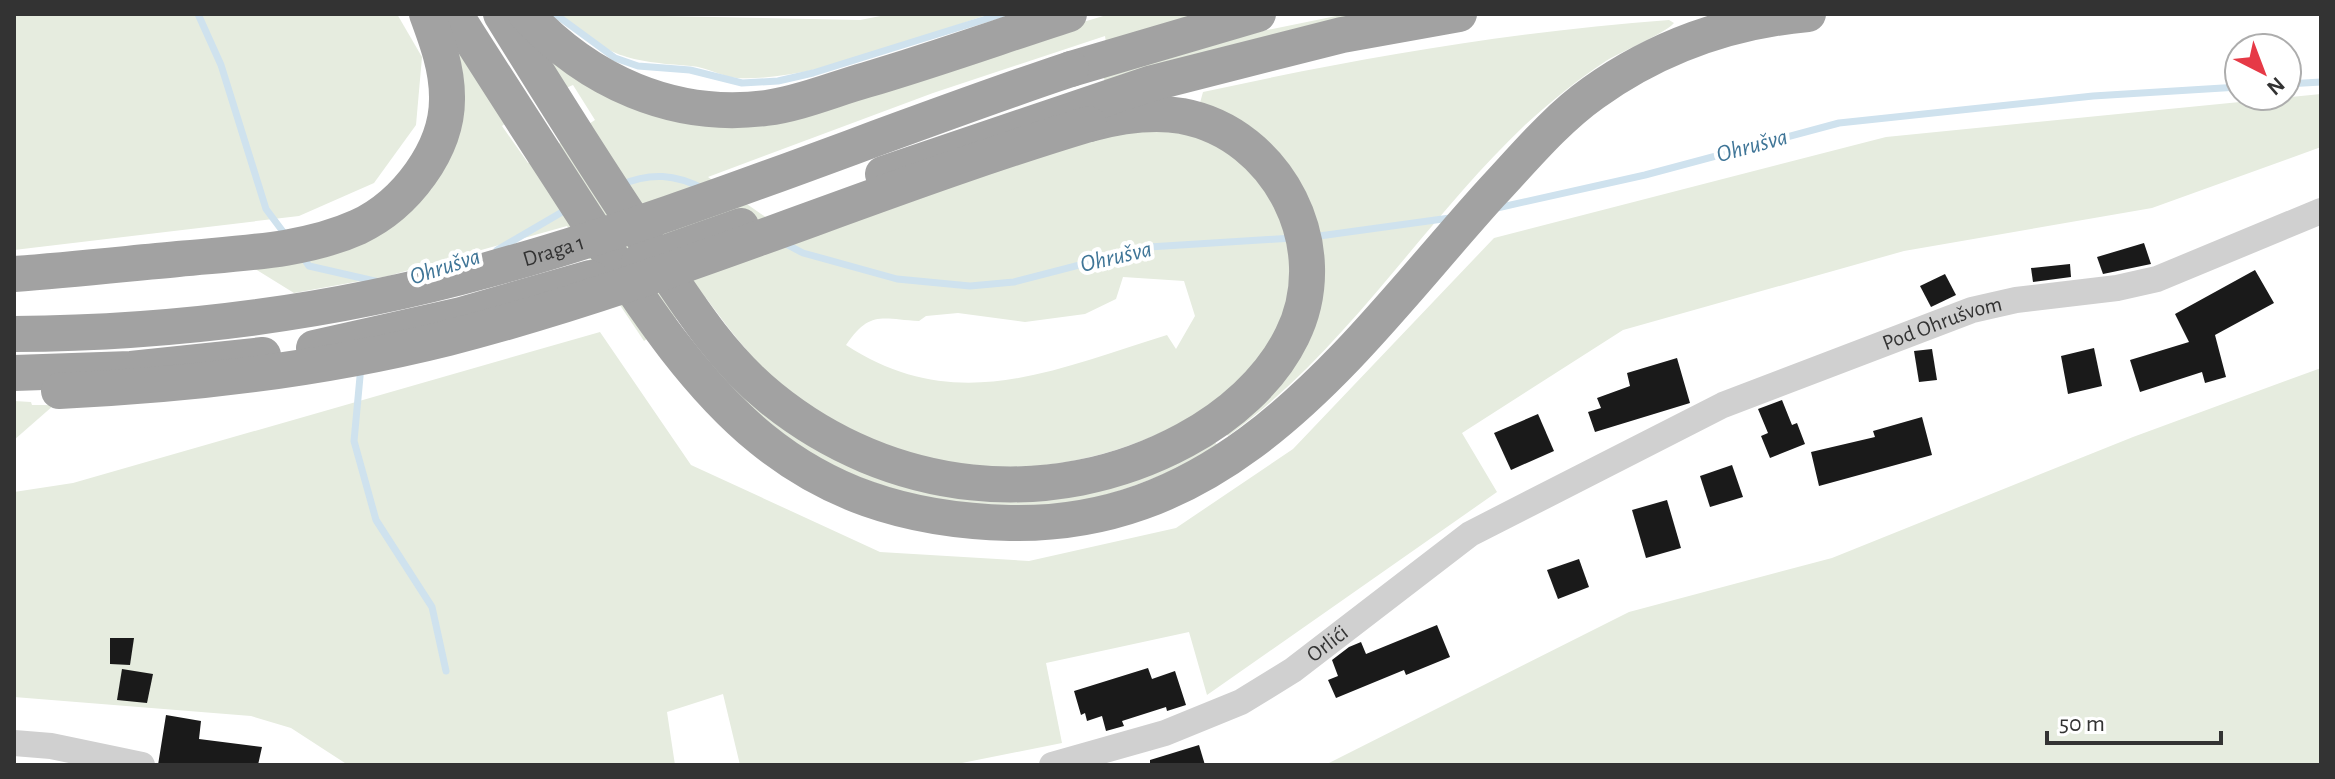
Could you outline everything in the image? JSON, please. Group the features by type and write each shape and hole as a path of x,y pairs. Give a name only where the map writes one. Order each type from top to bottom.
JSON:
{"highway":[{"path":"14,274 272,250 335,235 376,217 418,176 440,136 447,98 444,66 427,14"},
{"path":"455,14 657,328 700,383 779,453 824,480 871,500 924,515 1016,523 1080,518 1129,506 1177,487 1242,452 1299,405 1342,362 1557,124 1589,95 1673,48 1747,23 1808,14"},
{"path":"501,14 577,137 690,306 731,361 768,396 810,427 855,452 902,470 953,481 1003,486 1055,483 1105,473 1170,448 1219,419 1265,377 1293,335 1307,284 1307,258 1298,214 1273,172 1238,141 1199,121 1144,115 1086,114"},
{"path":"526,14 572,57 620,86 684,106 718,110 767,108 892,72 1069,14"},
{"name":"Draga 1","path":"14,334 183,327 294,313 472,274 633,225 1071,69 1258,14"},
{"path":"14,392 58,382 249,375 328,364 446,338 620,287 1086,114 1149,84 1342,35 1459,14"},
{"path":"14,373 58,382"}],"street":[{"name":"Pod Ohrušvom","path":"1578,478 1723,405 1917,329 2016,300 2157,279 2321,211"},
{"name":"Orlići","path":"1052,765 1165,733 1241,702 1293,670 1470,534 1578,478"},
{"path":"14,743 51,746 142,765"}],"shaded area":[{"path":"14,14 397,14 422,57 416,125 374,183 299,216 14,250"},
{"path":"560,14 860,20 891,14 990,14 831,66 798,73 737,78 697,67 620,55 592,40"},
{"path":"1110,14 1200,14 1106,43 1105,36 933,93 708,177 797,239 1096,136 1153,129 1191,135 1203,92 1377,57 1492,39 1609,25 1669,20 1674,23 1595,68 1525,125 1451,203 1310,365 1228,436 1207,408 1158,434 1108,452 1057,463 1006,467 954,463 903,451 853,432 790,393 751,355 706,298 644,341 567,226 388,276 294,293 252,267 432,189 429,184 456,53 461,51 506,123 502,126 528,163 595,120 573,85 566,88 550,59 667,113 1073,25","holes":["1123,277 1184,281 1195,316 1176,349 1167,335 1044,373 966,383 927,379 887,367 846,345 862,326 877,319 919,321 926,316 958,313 1025,322 1085,314 1116,299"]},
{"path":"1346,14 1372,14 1105,82 1103,76 1262,31"},
{"path":"2321,94 2321,147 2152,208 1904,251 1623,330 1462,433 1497,492 1207,695 1189,632 1046,663 1062,743 952,765 740,765 723,694 667,712 675,765 348,765 291,728 251,716 14,697 14,492 73,483 600,332 691,465 880,552 1029,561 1176,528 1293,449 1494,238 1886,137 2223,104 2223,112 2303,112 2303,96"},
{"path":"687,329 800,439 851,467 927,491 1213,440 1220,448 1150,480 1077,502 1034,507 987,507 940,501 892,489 847,472 804,450 766,424 734,393"},
{"path":"2321,368 2321,765 1325,765 1629,612 1832,558 2133,437"},
{"path":"14,401 31,402 32,405 54,405 14,440"}],"building":[{"path":"2144,243 2151,264 2103,274 2097,257"},
{"path":"2070,264 2071,277 2033,282 2031,268"},
{"path":"2255,270 2274,303 2215,335 2226,377 2205,383 2202,372 2140,392 2130,360 2189,342 2175,314"},
{"path":"1945,274 1956,295 1931,307 1920,286"},
{"path":"2094,348 2102,386 2068,394 2061,356"},
{"path":"1932,349 1937,380 1919,382 1914,351"},
{"path":"1677,358 1690,403 1595,432 1588,412 1601,408 1597,398 1630,386 1627,373"},
{"path":"1782,400 1792,425 1797,423 1805,444 1770,458 1761,436 1768,433 1758,409"},
{"path":"1538,414 1554,451 1511,470 1494,433"},
{"path":"1922,417 1932,455 1819,486 1811,452 1875,437 1873,431"},
{"path":"1732,465 1743,497 1710,507 1700,476"},
{"path":"1667,500 1681,548 1646,558 1632,510"},
{"path":"1579,559 1589,587 1558,599 1547,570"},
{"path":"1437,625 1450,657 1406,675 1404,670 1336,698 1328,680 1338,676 1332,660 1349,647 1361,642 1366,654"},
{"path":"110,638 134,638 130,665 110,664"},
{"path":"1148,668 1152,679 1175,671 1186,705 1167,711 1166,707 1122,721 1124,726 1106,731 1102,716 1087,721 1085,713 1081,715 1074,691"},
{"path":"122,669 153,674 147,703 117,700"},
{"path":"166,715 201,721 199,739 262,747 258,765 158,765"},
{"path":"1199,745 1205,765 1150,765 1150,760"}],"waterway":[{"name":"Ohrušva","path":"198,14 221,65 266,209 287,237"},
{"path":"555,14 615,58 638,66 690,70 742,83 778,81 813,73 1002,14"},
{"name":"Ohrušva","path":"2303,83 2321,82"},
{"name":"Ohrušva","path":"1497,208 1645,175 1839,123 2093,96 2223,88"},
{"name":"Ohrušva","path":"620,185 663,176 704,189"},
{"name":"Ohrušva","path":"497,250 569,208"},
{"name":"Ohrušva","path":"1312,237 1450,218"},
{"name":"Ohrušva","path":"784,243 803,253 897,279 970,286 1014,282 1149,247 1292,238"},
{"name":"Ohrušva","path":"302,256 309,266 379,282"},
{"path":"361,366 354,441 376,520 432,607 446,671"}]}
